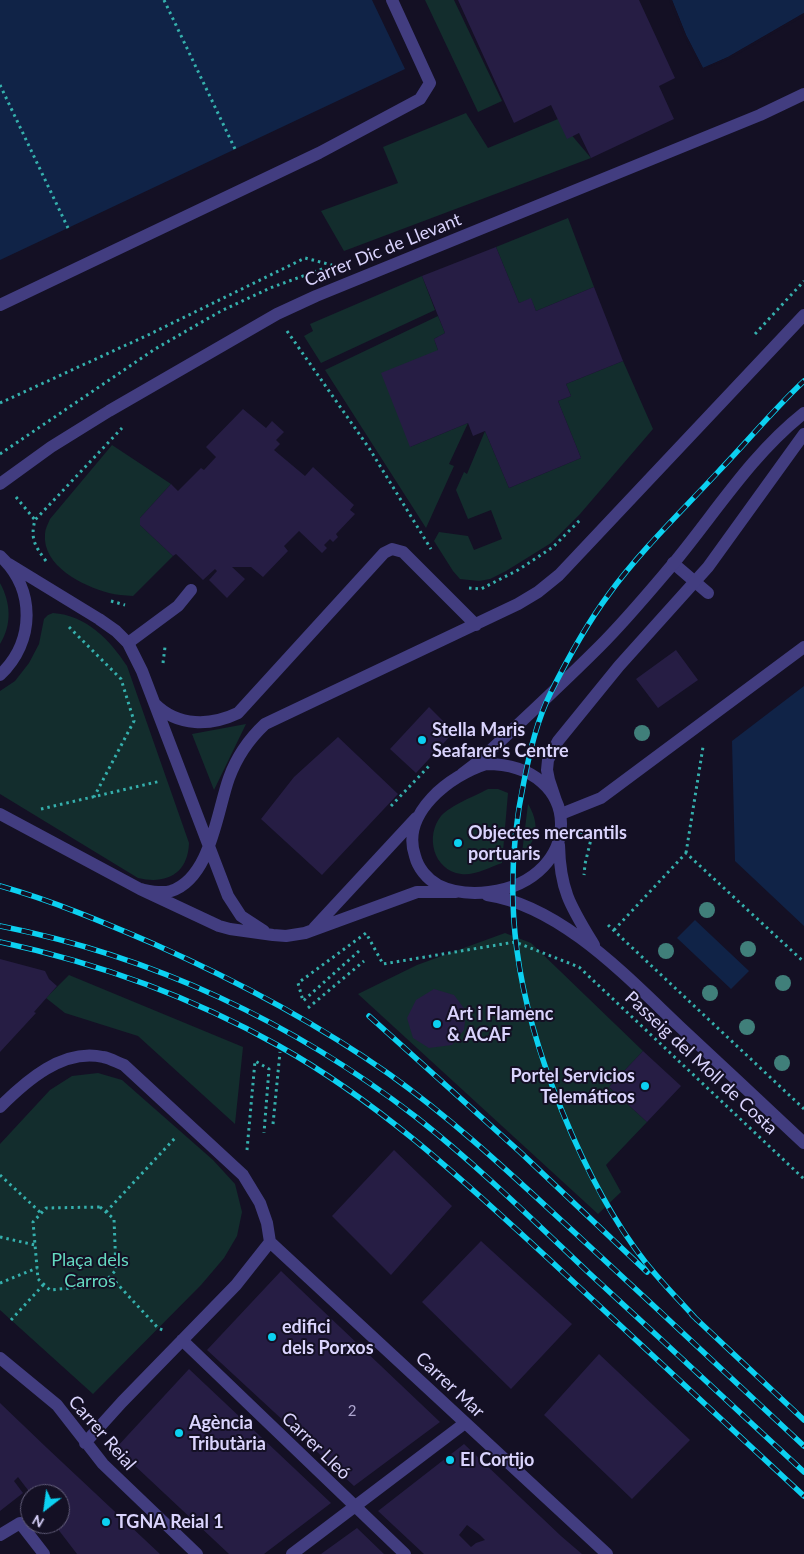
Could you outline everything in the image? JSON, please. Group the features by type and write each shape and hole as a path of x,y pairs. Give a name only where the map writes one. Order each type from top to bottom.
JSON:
{"street":[{"path":"0,305 319,153 420,99 430,83 392,0"},
{"name":"Carrer Dic de Llevant","path":"0,484 51,447 109,411 277,314 316,296 760,115 804,94"},
{"path":"140,889 160,892 170,891 180,886 195,872 208,847 234,764 249,739 265,724 476,625 538,592 559,575 804,315"},
{"path":"312,930 441,788 479,761 602,644 673,563 764,449 804,412"},
{"path":"597,949 573,911 564,890 559,866 561,814 549,780 548,760 558,741 619,666 714,559 804,434"},
{"path":"154,703 170,716 198,723 215,721 238,712 384,553 392,549 403,552 476,625"},
{"path":"4,560 99,619 116,631 128,643 154,703 228,896 234,907 250,923 273,935"},
{"path":"0,675 8,668 22,644 28,613 21,584 4,560"},
{"path":"673,563 708,593"},
{"path":"128,643 178,606 191,590"},
{"path":"561,814 601,798 804,647"},
{"path":"462,774 486,764 516,767 534,775 550,790 556,801"},
{"path":"422,811 413,829 413,851 417,864 433,882 461,892 495,896 529,907 597,949 804,1143"},
{"path":"0,812 140,889 219,926 286,936 312,930 417,892 498,890 522,882 535,875 546,865 560,834"},
{"path":"0,1107 21,1086 59,1062 82,1056 103,1057 124,1065 243,1175 260,1203 267,1223 270,1242 236,1285 85,1442"},
{"name":"Carrer Mar","path":"270,1242 607,1554"},
{"name":"Carrer Lleó","path":"182,1340 405,1554"},
{"name":"Carrer Reial","path":"0,1358 57,1405 102,1464 197,1554"},
{"path":"292,1554 465,1423"},
{"path":"0,1535 20,1523 44,1554"}],"path":[{"path":"164,0 235,149"},
{"path":"0,85 68,228"},
{"path":"0,403 148,335 305,258 332,265 270,288 221,310 155,349 0,454"},
{"path":"752,338 804,281"},
{"path":"284,326 370,448 435,555"},
{"path":"48,565 34,542 32,530 35,520 126,424"},
{"path":"465,587 482,589 518,570 553,547 580,520"},
{"path":"69,627 122,679 134,721 94,797"},
{"path":"614,931 686,853 707,720"},
{"path":"391,806 428,766"},
{"path":"41,809 161,781"},
{"path":"560,834 592,835 585,864 584,878"},
{"path":"686,853 804,962"},
{"path":"602,919 804,1109"},
{"name":"Passeig del Moll de Costa","path":"360,951 303,1000 298,983 366,933 383,964 515,942 579,967 804,1180"},
{"path":"308,1008 364,961"},
{"path":"273,1124 280,1052"},
{"path":"247,1150 255,1061 269,1069 264,1133"},
{"path":"106,1212 188,1124"},
{"path":"0,1175 41,1213"},
{"path":"100,1207 106,1212 114,1219 116,1270 111,1277 102,1285 50,1290 38,1279 33,1222 46,1208 100,1207"},
{"path":"0,1237 35,1245"},
{"path":"0,1283 37,1268"},
{"path":"111,1277 158,1328 182,1340"},
{"path":"11,1320 44,1284"}],"green space":[{"path":"425,0 454,0 502,101 478,112"},
{"path":"466,113 488,148 558,119 591,158 344,251 321,211 398,183 383,147"},
{"path":"568,218 594,287 536,311 531,299 519,303 496,247"},
{"path":"422,276 435,310 321,363 304,336 313,331 310,324"},
{"path":"438,316 445,333 434,339 438,350 410,447 468,423 449,464 454,466 426,528 325,370"},
{"path":"623,361 653,429 580,514 551,543 490,579 479,581 460,579 434,541 439,532 468,536 474,550 502,539 491,510 468,519 456,490 464,472 467,474 485,431 509,488 581,458 558,401 571,396 566,384"},
{"path":"112,445 171,484 140,518 140,525 173,556 133,596 109,593 77,580 57,565 50,556 46,545 45,532 50,519"},
{"path":"0,583 4,591 9,614 7,629 0,644"},
{"path":"53,613 76,618 96,630 113,647 127,666 189,843 185,862 180,869 167,878 148,880 138,878 0,794 0,691 15,681 29,663 39,644 44,619"},
{"path":"246,724 214,790 192,734"},
{"path":"488,789 498,789 508,793 502,863 471,874 451,871 438,859 434,851 433,833 436,824 445,812"},
{"path":"528,804 534,817 536,830 532,842 522,853"},
{"path":"505,933 531,943 643,1051 609,1087 647,1122 606,1165 621,1192 598,1214 358,994 417,965"},
{"path":"69,975 243,1047 235,1124 138,1036 65,1013 46,998"},
{"name":"Plaça dels Carros","path":"98,1073 122,1080 213,1160 235,1184 242,1212 237,1236 224,1258 201,1285 93,1394 0,1310 0,1144 50,1090 72,1076"}],"water":[{"path":"0,0 372,0 405,69 0,260"},
{"path":"672,0 804,0 804,13 728,57 703,68 686,35"},
{"path":"804,686 804,926 735,861 732,741"},
{"path":"695,920 749,971 731,989 677,938"}],"pier":[{"path":"669,0 672,0 686,35 703,68 728,57 804,13 804,16 729,59 702,70 684,36"}],"building":[{"path":"458,0 639,0 675,78 659,86 674,119 591,158 579,133 567,139 551,105 514,123"},
{"path":"496,247 519,303 531,298 536,311 594,287 623,361 566,384 571,396 558,401 581,458 509,488 485,431 473,436 468,423 410,447 381,373 438,350 434,339 445,333 422,276"},
{"path":"243,409 266,428 272,421 284,432 276,440 280,444 274,450 305,476 313,467 354,505 350,510 355,514 336,534 338,537 333,542 330,539 324,545 327,548 322,553 299,531 284,546 288,551 263,577 251,567 232,567 245,579 227,598 209,580 217,571 215,569 203,580 176,554 173,556 140,525 140,518 171,484 178,491 201,468 204,470 216,457 206,447"},
{"path":"676,650 698,680 658,708 636,679"},
{"name":"Stella Maris Seafarer’s Centre","path":"429,707 454,732 416,773 390,749"},
{"path":"338,737 398,794 322,875 261,819 294,777"},
{"path":"0,959 45,971 49,979 57,986 34,1012 36,1013 0,1052"},
{"name":"Art i Flamenc & ACAF","path":"434,989 454,995 466,1011 464,1030 452,1045 429,1048 413,1038 407,1018 416,1000"},
{"name":"Portel Servicios Telemáticos","path":"643,1051 681,1086 647,1122 609,1087"},
{"path":"394,1150 452,1206 391,1275 332,1216"},
{"path":"481,1241 572,1324 511,1389 422,1302"},
{"path":"281,1271 440,1422 354,1486 207,1350"},
{"path":"599,1354 690,1440 632,1499 544,1415"},
{"path":"189,1369 331,1503 264,1554 229,1554 116,1448"},
{"path":"0,1403 160,1554 77,1554 62,1534 70,1534 70,1484 23,1484 18,1477 14,1481 20,1489 20,1495 0,1511"},
{"path":"464,1444 582,1554 424,1554 378,1511","holes":["467,1525 485,1540 471,1547 459,1535"]},
{"path":"357,1528 384,1554 321,1554"}],"railway":[{"path":"697,1320 646,1263 609,1209 579,1151 546,1070 524,989 517,949 513,908 513,867 517,825 529,758 542,714 564,667 593,618 621,578 648,547 804,381"},
{"path":"0,886 59,905 97,920 214,972 274,1003 332,1037 389,1074 461,1130 506,1170 804,1446"},
{"path":"0,926 112,955 219,997 320,1051 369,1083 439,1135 483,1173 804,1472"},
{"path":"0,942 73,960 178,997 246,1028 317,1068 388,1119 488,1203 804,1496"},
{"path":"369,1016 520,1152 647,1272"},
{"path":"692,1315 804,1420"}],"place":[{"name":"Stella Maris Seafarer’s Centre","path":"422,740"},
{"name":"Objectes mercantils portuaris","path":"458,843"},
{"name":"Art i Flamenc & ACAF","path":"437,1024"},
{"name":"Portel Servicios Telemáticos","path":"645,1086"},
{"name":"edifici dels Porxos","path":"272,1337"},
{"name":"Agència Tributària","path":"179,1433"},
{"name":"El Cortijo","path":"450,1460"},
{"name":"TGNA Reial 1","path":"106,1522"}]}
